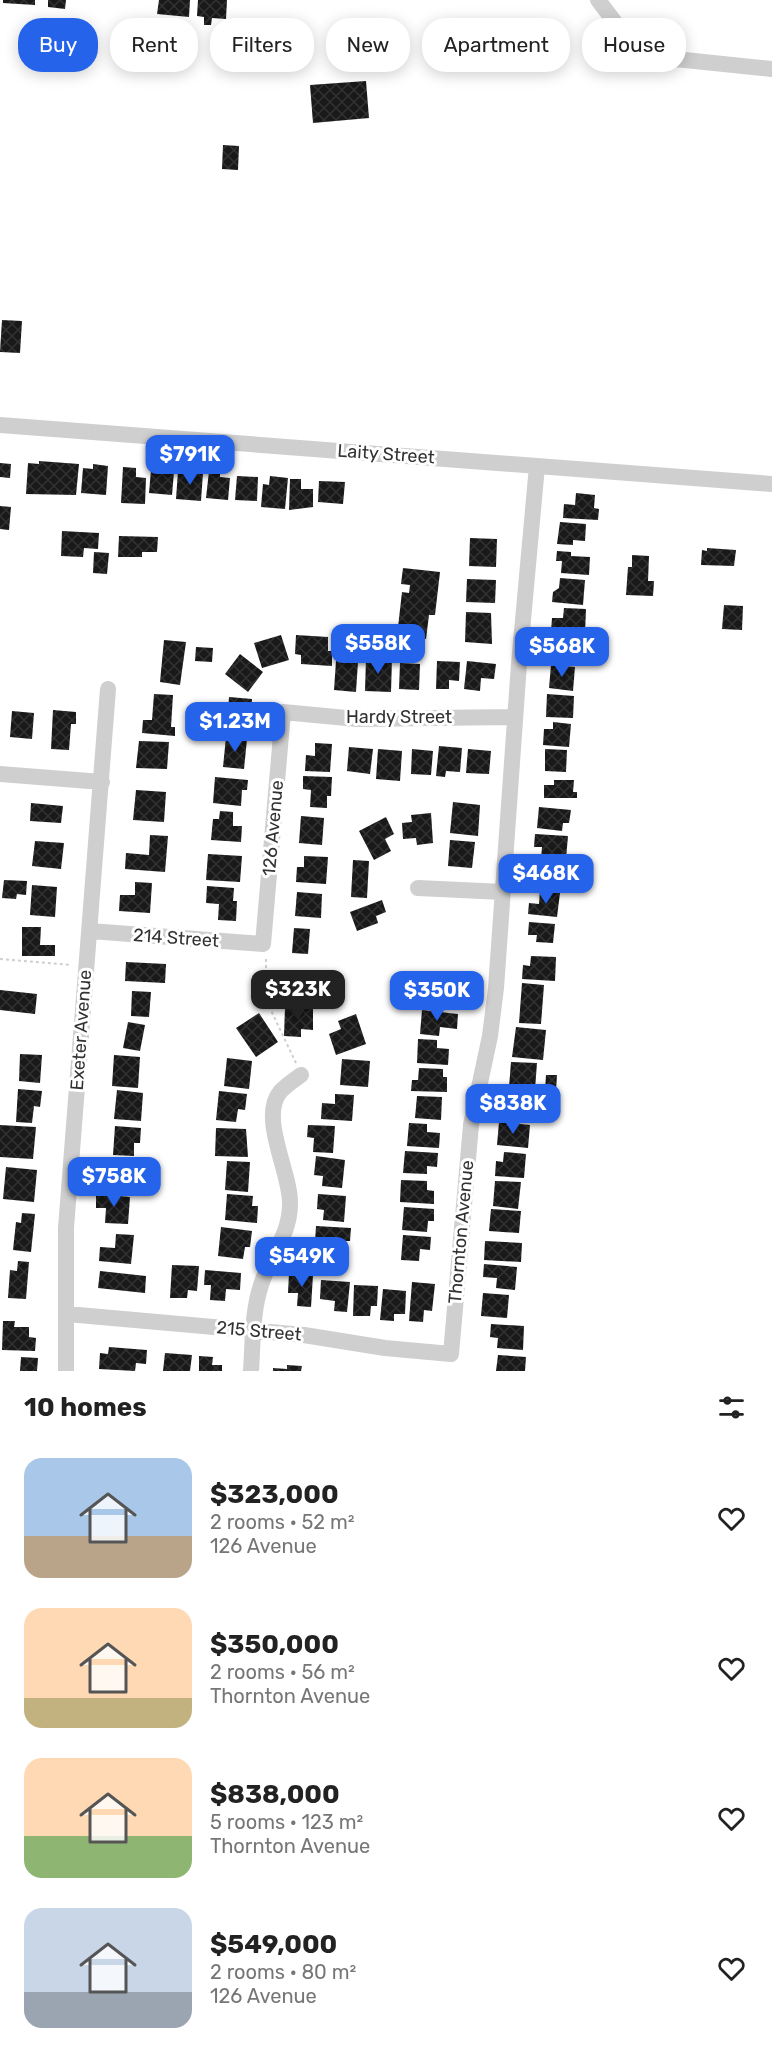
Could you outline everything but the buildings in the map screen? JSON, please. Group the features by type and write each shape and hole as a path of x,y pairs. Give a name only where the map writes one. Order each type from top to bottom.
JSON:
{"street":[{"path":"598,0 633,46 656,57 772,69"},
{"name":"Laity Street","path":"0,425 772,484"},
{"name":"Thornton Avenue","path":"451,1354 471,1125 495,1002 515,717 537,466"},
{"name":"Exeter Avenue","path":"66,1371 66,1228 108,689"},
{"name":"Hardy Street","path":"283,712 357,719 515,717"},
{"name":"126 Avenue","path":"263,944 283,712"},
{"path":"0,774 102,782"},
{"path":"418,888 503,892"},
{"name":"214 Street","path":"90,931 263,944"},
{"path":"251,1371 258,1295 266,1272 284,1239 290,1211 287,1175 274,1130 275,1103 280,1092 301,1075"},
{"name":"215 Street","path":"67,1314 320,1337 385,1348 451,1354"}],"path":[{"path":"263,944 267,964 266,1000 301,1075"},
{"path":"0,959 86,966"}]}
